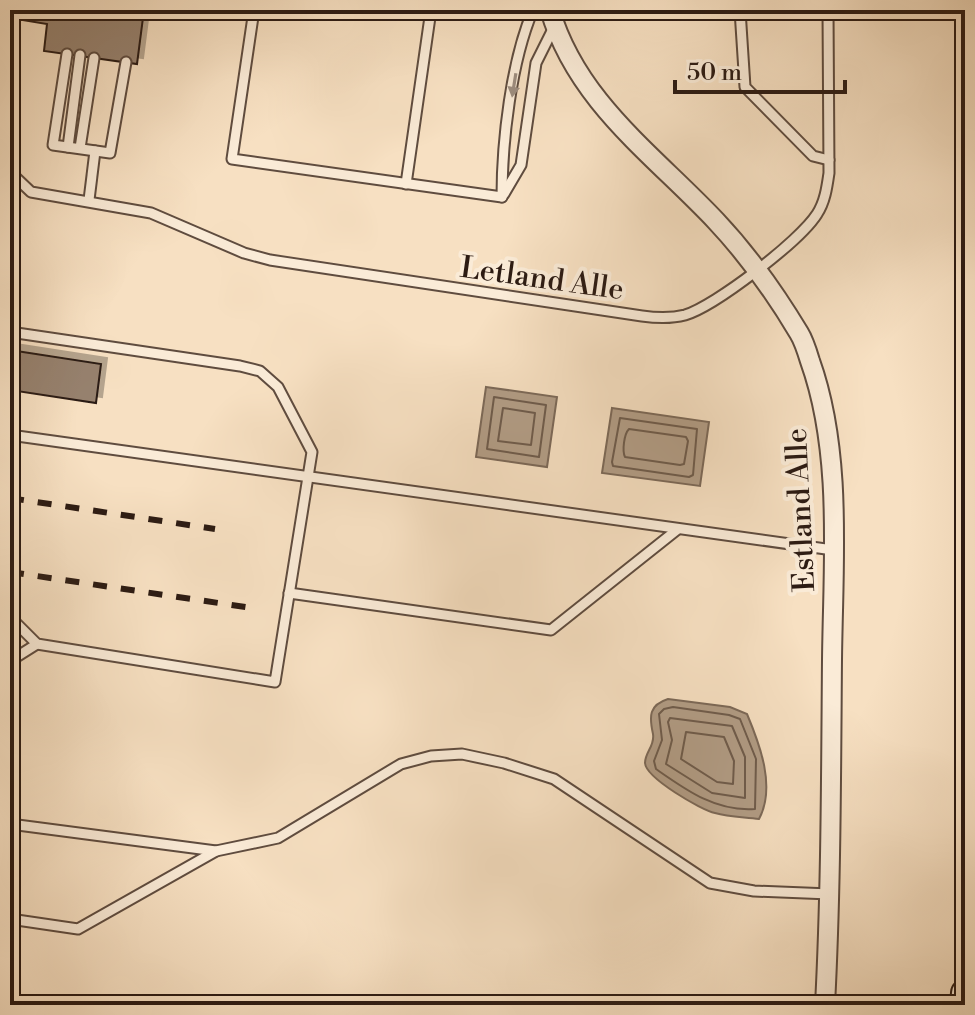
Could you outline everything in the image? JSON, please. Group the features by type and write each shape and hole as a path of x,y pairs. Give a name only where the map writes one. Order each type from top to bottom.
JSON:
{"main road":[{"path":"964,1005 965,993"}],"street":[{"name":"Estland Alle","path":"552,18 576,68 612,119 715,221 757,269 801,336 819,384 831,449 833,550 831,894 825,1005"}],"lane":[{"path":"254,10 232,159 502,197"},
{"path":"406,184 431,10"},
{"path":"502,197 502,164 521,39 533,10"},
{"path":"740,10 745,87 813,156 829,160"},
{"name":"Letland Alle","path":"10,172 31,192 151,213 244,253 280,263 642,316 675,318 723,296 792,241 817,214 828,185 828,10"},
{"path":"502,197 521,165 536,63 552,18"},
{"path":"67,54 53,145 95,151 110,153 126,62"},
{"path":"68,147 80,55"},
{"path":"80,148 94,58"},
{"path":"89,200 95,151"},
{"path":"10,332 260,371 278,387 312,452 275,682 37,644 10,617"},
{"path":"10,435 833,550"},
{"path":"289,593 551,630 678,529"},
{"path":"10,661 37,644"},
{"path":"10,919 78,929 216,851 278,838 401,764 431,756 462,754 554,779 710,883 754,891 831,894"},
{"path":"10,824 216,851"}],"water":[{"path":"486,387 557,397 547,467 476,457"},
{"path":"612,408 709,422 700,486 602,473"},
{"path":"668,699 730,707 747,714 761,752 766,780 764,807 759,819 708,811 654,777 645,763 653,738 652,712 657,704"}],"building":[{"path":"10,10 144,10 137,64 44,51 47,24 10,18"},
{"path":"10,350 101,364 96,403 10,390"}],"railway":[{"path":"10,498 215,529"},
{"path":"10,572 252,608"}]}
